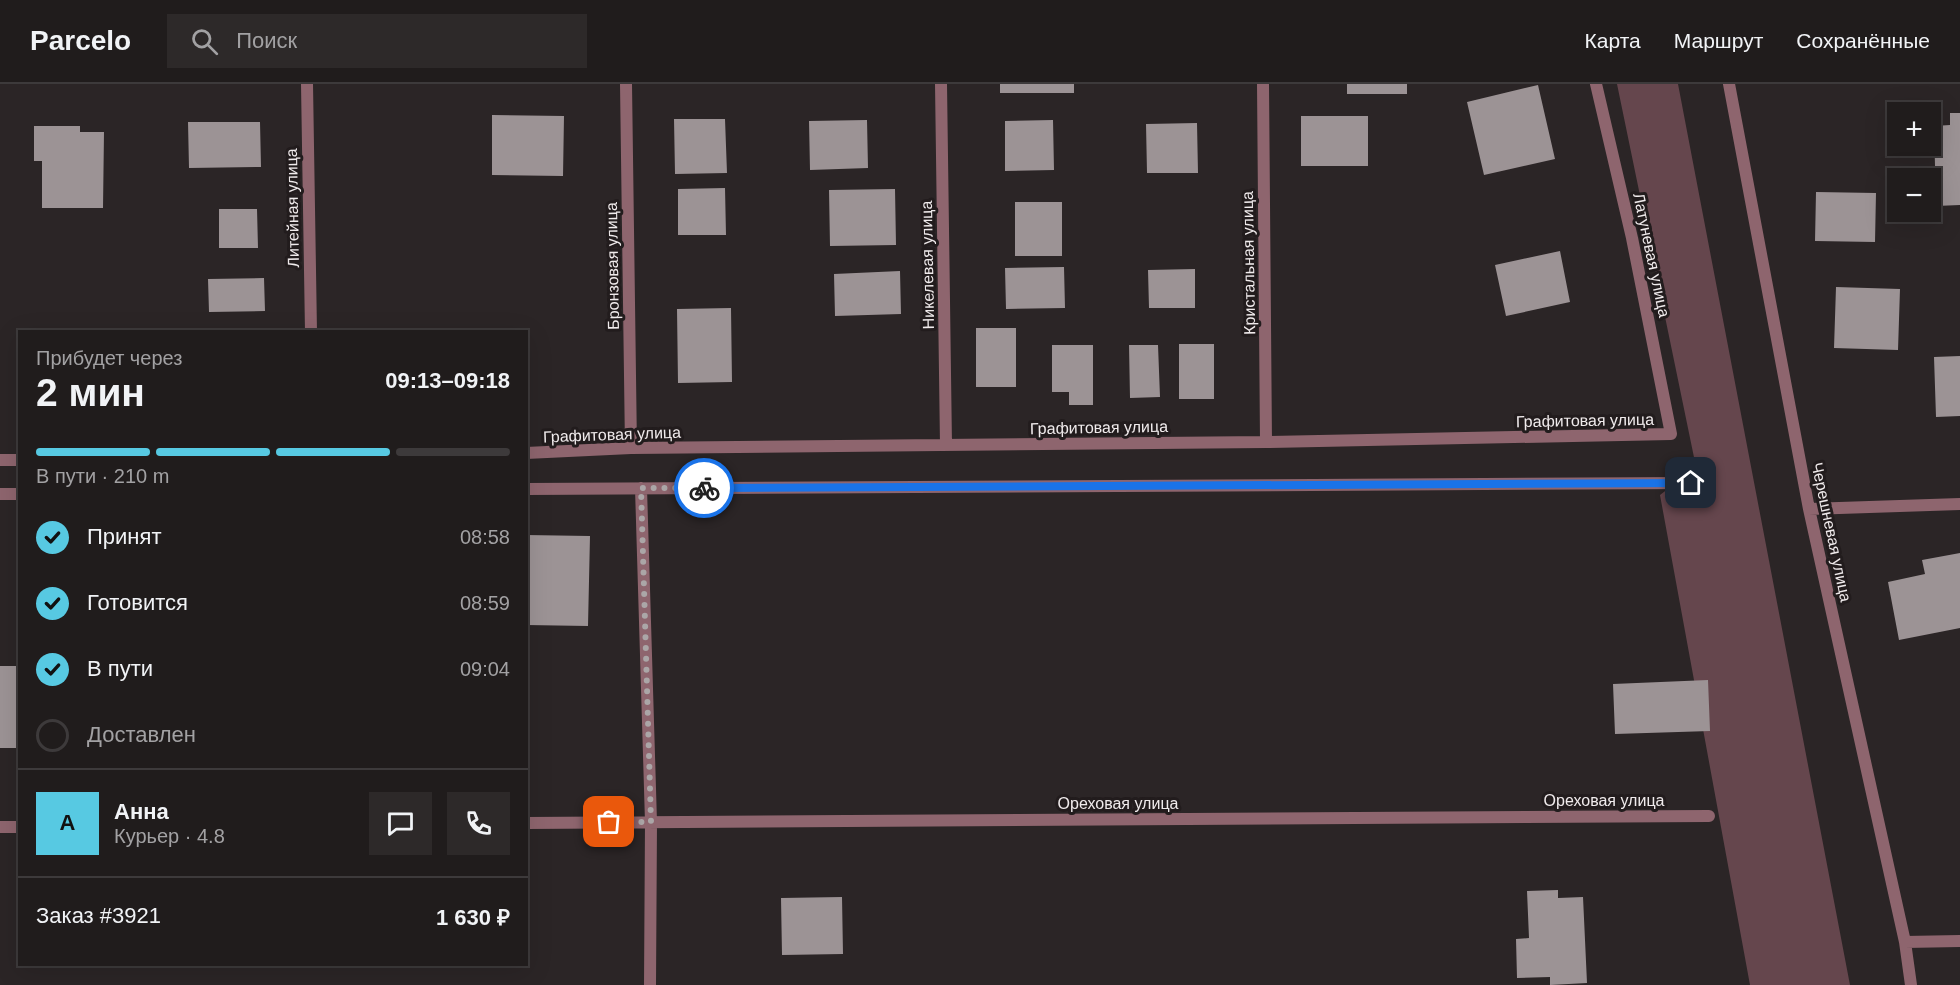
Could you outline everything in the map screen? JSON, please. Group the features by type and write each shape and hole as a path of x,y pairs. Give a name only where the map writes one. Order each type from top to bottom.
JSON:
{"street":[{"name":"Литейная улица","path":"307,84 311,330"},
{"name":"Бронзовая улица","path":"626,84 631,448"},
{"name":"Никелевая улица","path":"941,84 946,445"},
{"name":"Кристальная улица","path":"1263,84 1266,442"},
{"name":"Латуневая улица","path":"1596,84 1632,238 1671,434"},
{"name":"Черешневая улица","path":"1729,84 1809,509 1905,942 1911,985"},
{"name":"Графитовая улица","path":"528,453 631,448 1266,442 1671,434"},
{"path":"0,460 18,460"},
{"path":"528,489 1691,483"},
{"path":"641,488 651,822 650,985"},
{"path":"0,494 18,494"},
{"path":"1809,509 1960,504"},
{"name":"Ореховая улица","path":"528,823 1709,816"},
{"path":"0,827 18,827"},
{"path":"1905,942 1960,941"}],"shaded area":[{"path":"1617,84 1678,84 1850,985 1750,985 1660,495 1696,467"}],"building":[{"path":"1000,84 1074,84 1074,93 1000,93"},
{"path":"1347,84 1407,84 1407,94 1347,94"},
{"path":"1538,85 1555,159 1484,175 1467,102"},
{"path":"1950,113 1960,113 1960,205 1941,206 1941,168 1935,168 1935,156 1941,156 1941,126 1950,125"},
{"path":"492,115 564,116 563,176 492,175"},
{"path":"1301,116 1368,116 1368,166 1301,166"},
{"path":"674,119 725,119 727,173 675,174"},
{"path":"867,120 868,168 810,170 809,121"},
{"path":"1053,120 1054,170 1005,171 1005,121"},
{"path":"188,122 260,122 261,167 189,168"},
{"path":"1197,123 1198,173 1147,173 1146,124"},
{"path":"34,126 80,126 80,132 104,132 103,208 42,208 42,161 34,161"},
{"path":"725,188 726,235 678,235 678,189"},
{"path":"895,189 896,245 830,246 829,190"},
{"path":"1816,192 1876,193 1875,242 1815,241"},
{"path":"1015,202 1062,202 1062,256 1015,256"},
{"path":"219,209 257,209 258,248 219,248"},
{"path":"1560,251 1570,302 1506,316 1495,265"},
{"path":"1064,267 1065,308 1006,309 1005,268"},
{"path":"1195,269 1195,308 1149,308 1148,270"},
{"path":"900,271 901,314 835,316 834,274"},
{"path":"264,278 265,311 209,312 208,279"},
{"path":"1836,287 1900,289 1898,350 1834,348"},
{"path":"731,308 732,382 678,383 677,309"},
{"path":"976,328 1016,328 1016,387 976,387"},
{"path":"1179,344 1214,344 1214,399 1179,399"},
{"path":"1052,345 1093,345 1093,405 1069,405 1069,392 1052,392"},
{"path":"1129,345 1158,345 1160,397 1130,398"},
{"path":"1960,356 1960,416 1936,417 1934,357"},
{"path":"528,535 590,536 588,626 528,625"},
{"path":"1960,553 1960,628 1899,640 1888,582 1925,574 1922,560"},
{"path":"0,666 18,666 18,748 0,748"},
{"path":"1708,680 1710,731 1615,734 1613,684"},
{"path":"1558,890 1558,898 1583,897 1587,983 1550,985 1550,977 1517,978 1516,939 1529,938 1527,891"},
{"path":"842,897 843,954 782,955 781,898"}],"way so far":[{"path":"609,822 651,822 641,488 704,488"}],"route":[{"path":"704,488 1691,483"}]}
